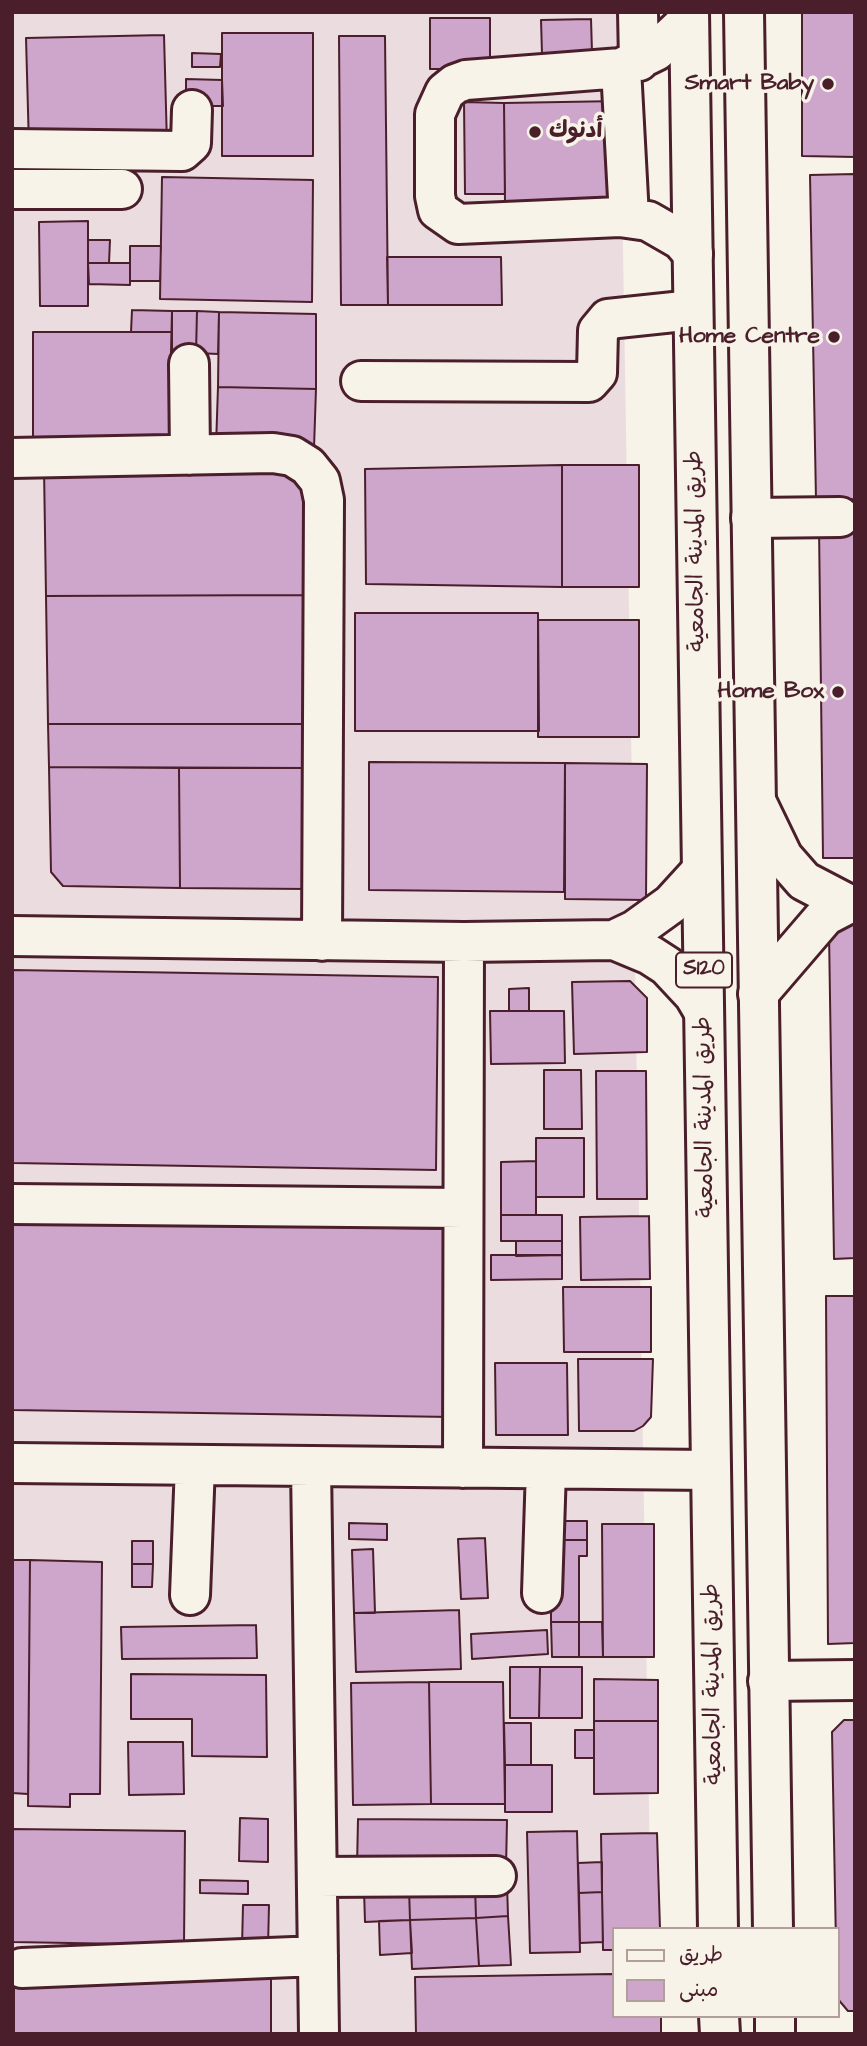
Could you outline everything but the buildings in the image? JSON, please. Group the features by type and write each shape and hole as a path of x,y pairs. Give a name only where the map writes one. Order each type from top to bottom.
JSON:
{"main road":[{"path":"629,217 630,65 638,12"},
{"name":"S120","path":"744,12 773,1927"},
{"path":"689,16 656,51 630,65 466,80 455,84 445,92 435,114 435,196 438,210 458,224 629,217 665,229 693,254"},
{"name":"طريق المدينة الجامعية","path":"689,16 718,1927"},
{"path":"12,149 182,151 191,143 192,110"},
{"path":"12,189 122,189"},
{"path":"361,381 589,382 597,373 598,331 608,319 693,310"},
{"path":"189,363 190,455"},
{"path":"12,458 292,456 308,466 320,481 324,500 322,941"},
{"path":"751,518 840,517"},
{"path":"756,801 783,857 804,881 851,904"},
{"path":"614,940 663,911 702,870"},
{"path":"758,994 825,916 851,904"},
{"path":"12,936 464,942 614,940 650,955 667,966 694,995 704,1012"},
{"path":"463,1468 464,942"},
{"path":"12,1204 463,1208"},
{"path":"12,1462 710,1470"},
{"path":"190,1595 195,1465"},
{"path":"311,1466 319,2034"},
{"path":"542,1593 546,1469"},
{"path":"768,1681 855,1680"},
{"path":"317,1877 496,1876"},
{"path":"22,1968 318,1956"},
{"path":"779,2018 800,2034"}],"shaded area":[{"path":"12,12 619,12 651,1927 612,1927 612,2018 653,2034 12,2034"}],"place":[{"name":"Smart Baby","path":"828,84"},
{"name":"أدنوك","path":"535,132"},
{"name":"Home Centre","path":"834,337"},
{"name":"Home Box","path":"838,692"}]}
